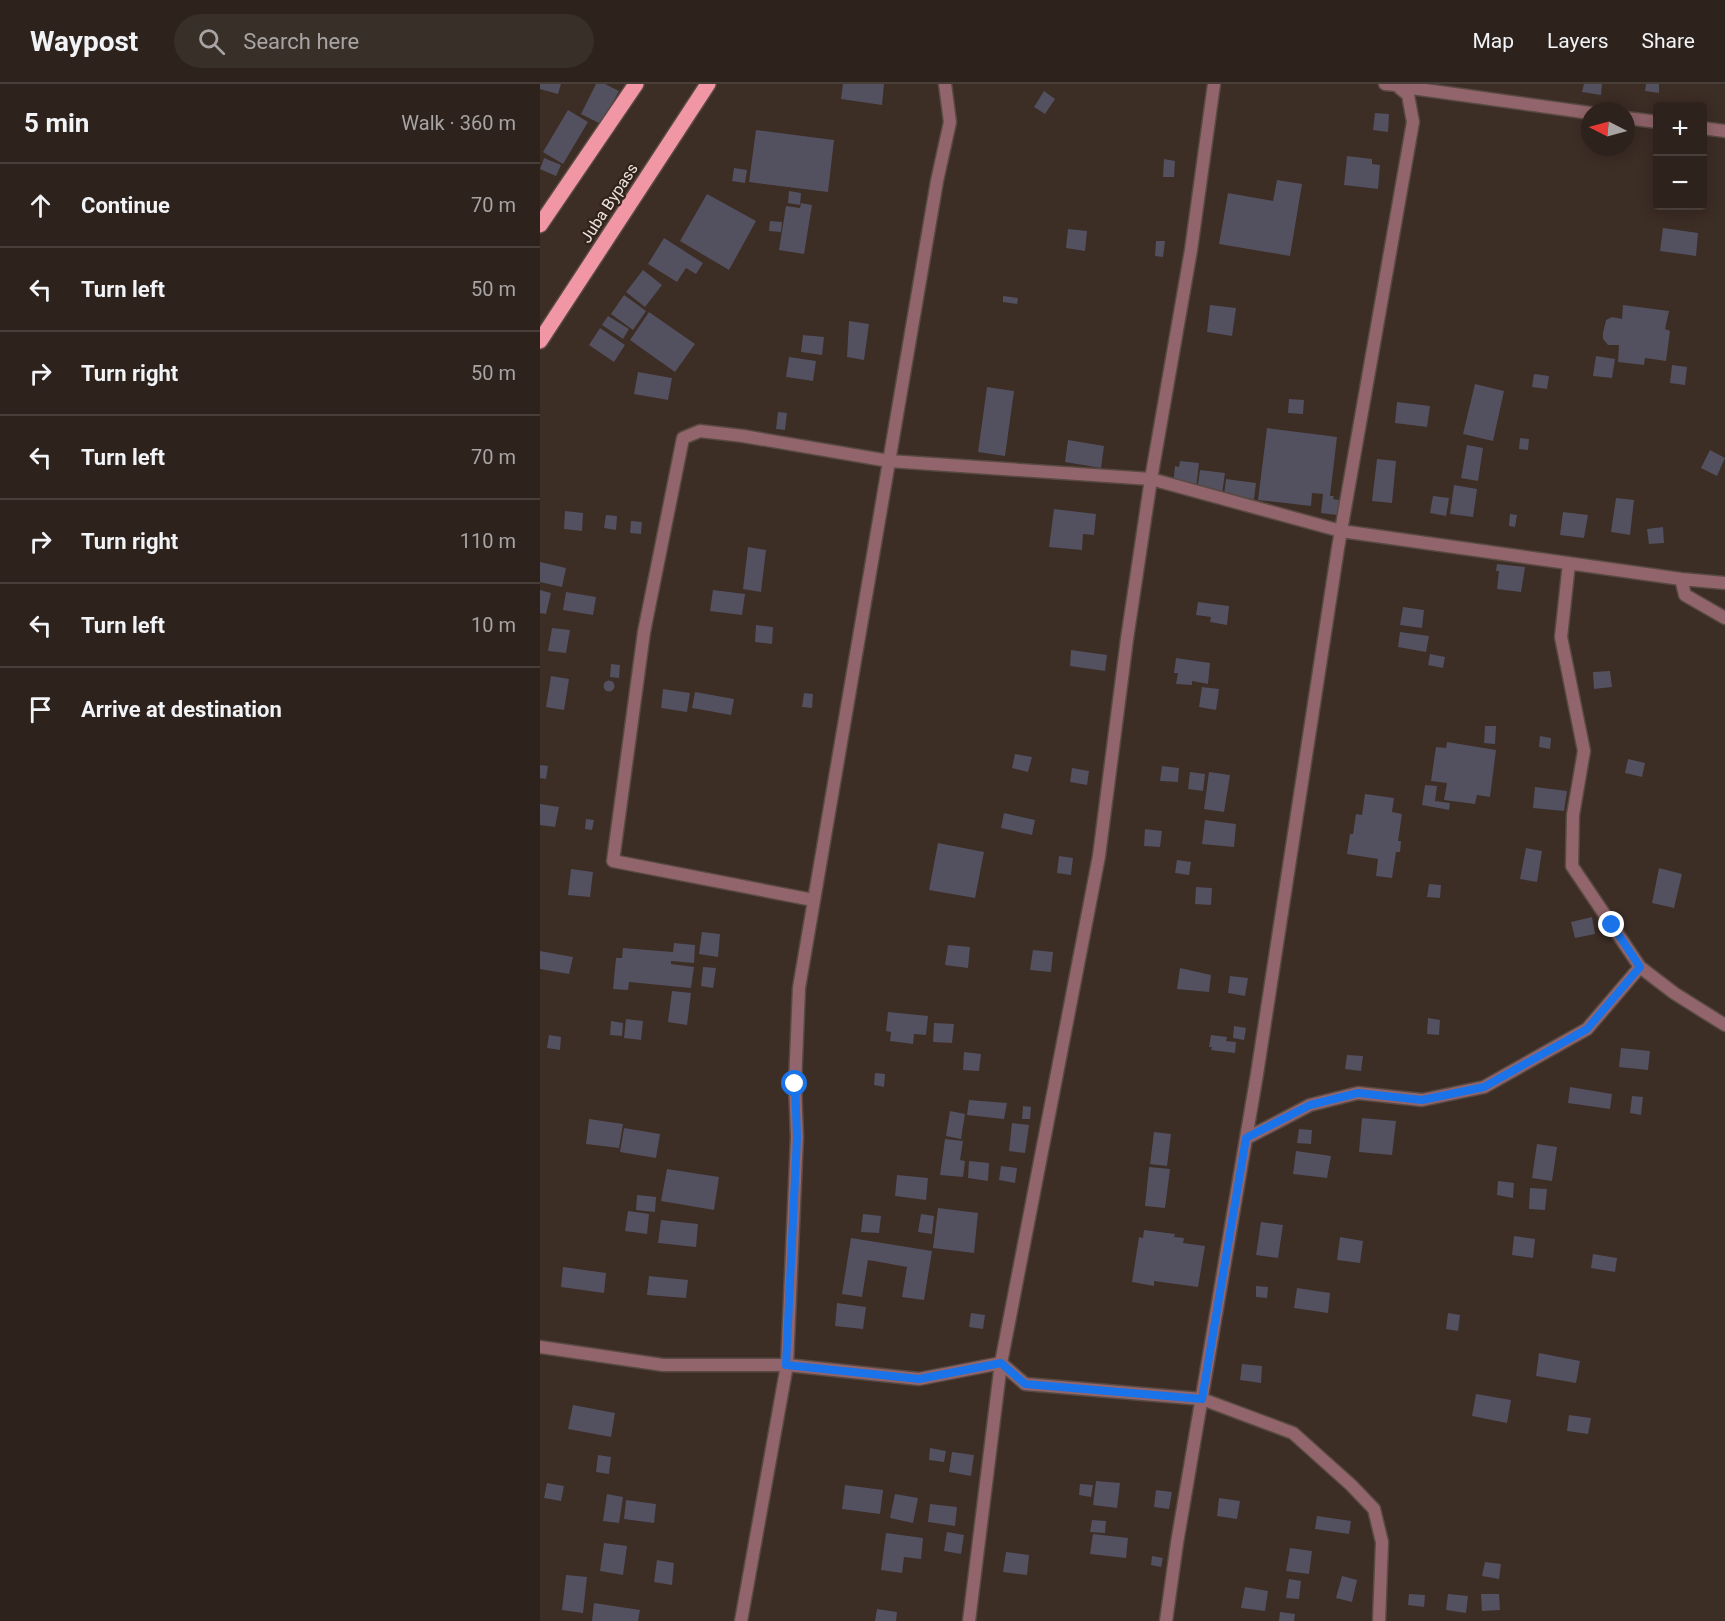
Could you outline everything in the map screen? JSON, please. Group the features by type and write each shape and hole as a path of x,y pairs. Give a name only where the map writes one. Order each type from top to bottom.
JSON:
{"main road":[{"path":"540,225 636,84"},
{"name":"Juba Bypass","path":"540,341 708,84"}],"street":[{"path":"741,1621 786,1365 797,1137 795,1084 799,988 935,192 950,122 945,84"},
{"path":"969,1621 1001,1363 1099,856 1127,639 1151,479 1191,250 1214,84"},
{"path":"1390,85 1581,111"},
{"path":"1166,1621 1246,1138 1341,531 1413,122 1408,95 1390,85"},
{"path":"1635,119 1653,121"},
{"path":"1707,129 1725,131"},
{"path":"813,900 613,861 644,632 682,438 700,431 889,460 1151,479 1341,531 1681,579 1725,583"},
{"path":"1569,563 1561,637 1584,751 1573,815 1572,866 1640,967 1674,993 1725,1025"},
{"path":"1681,579 1685,594 1725,618"},
{"path":"1246,1138 1310,1105 1358,1093 1422,1100 1484,1087 1587,1029 1640,967"},
{"path":"540,1347 663,1365 786,1365 919,1379 1001,1363"},
{"path":"1001,1363 1025,1384 1202,1399 1293,1433 1352,1485 1374,1509 1382,1542 1379,1621"}],"building":[{"path":"540,84 561,84 558,94 540,89"},
{"path":"596,84 605,84 619,91 601,124 581,114"},
{"path":"843,84 884,84 882,105 841,99"},
{"path":"1584,84 1602,84 1601,95 1582,92"},
{"path":"1646,84 1659,84 1659,93 1645,91"},
{"path":"1044,91 1055,99 1045,114 1034,107"},
{"path":"568,110 588,122 563,164 543,152"},
{"path":"1375,113 1389,114 1388,132 1373,130"},
{"path":"756,130 834,140 828,192 749,182"},
{"path":"1347,156 1372,159 1372,164 1380,165 1378,189 1344,185"},
{"path":"544,158 561,165 556,176 540,169"},
{"path":"1164,159 1175,161 1174,177 1163,177"},
{"path":"734,168 747,170 745,183 732,181"},
{"path":"1277,180 1302,184 1290,256 1219,244 1228,193 1273,201"},
{"path":"789,191 801,193 800,205 788,203"},
{"path":"707,194 756,221 729,270 680,241"},
{"path":"801,203 812,205 804,254 779,250 786,206 800,208"},
{"path":"770,221 782,222 781,232 769,231"},
{"path":"1663,228 1698,233 1696,256 1660,251"},
{"path":"1068,229 1087,231 1085,251 1066,248"},
{"path":"664,238 703,263 696,274 686,268 677,282 648,264"},
{"path":"1156,241 1165,241 1163,257 1155,256"},
{"path":"643,270 662,285 645,307 626,292"},
{"path":"624,295 646,311 633,330 611,314"},
{"path":"1003,296 1018,298 1017,304 1003,302"},
{"path":"1210,305 1236,308 1232,336 1207,332"},
{"path":"1623,305 1669,311 1665,329 1670,331 1666,361 1645,358 1644,365 1618,362 1619,345 1608,345 1603,339 1603,333 1606,320 1612,317 1622,319"},
{"path":"649,312 695,344 675,372 630,340"},
{"path":"608,316 629,329 623,339 602,325"},
{"path":"849,321 869,324 864,360 847,357"},
{"path":"600,328 625,345 614,362 589,345"},
{"path":"803,335 824,337 822,355 801,352"},
{"path":"1596,356 1615,359 1612,378 1593,376"},
{"path":"789,357 816,361 813,381 786,377"},
{"path":"1672,365 1687,367 1685,385 1670,383"},
{"path":"638,372 672,378 668,400 634,394"},
{"path":"1534,374 1549,376 1547,389 1532,387"},
{"path":"1475,384 1504,391 1493,441 1463,434"},
{"path":"987,387 1014,391 1005,456 978,452"},
{"path":"1289,399 1304,400 1303,414 1288,413"},
{"path":"1397,402 1430,406 1427,427 1395,423"},
{"path":"778,412 787,413 785,430 776,429"},
{"path":"1267,428 1337,437 1330,496 1339,500 1337,515 1321,513 1323,494 1312,493 1311,506 1258,500"},
{"path":"1520,438 1529,439 1528,450 1519,449"},
{"path":"1068,440 1104,446 1101,468 1065,462"},
{"path":"1467,445 1483,448 1478,481 1461,478"},
{"path":"1710,450 1725,458 1717,476 1701,468"},
{"path":"1377,459 1396,461 1392,503 1372,501"},
{"path":"1180,461 1199,463 1196,489 1173,486 1175,466 1179,467"},
{"path":"1200,470 1225,473 1222,494 1197,491"},
{"path":"1226,479 1256,483 1254,499 1224,495"},
{"path":"1454,485 1477,489 1473,517 1450,514"},
{"path":"1433,496 1449,498 1446,516 1430,513"},
{"path":"1616,498 1634,500 1630,535 1611,532"},
{"path":"1054,509 1096,514 1094,535 1083,534 1082,550 1049,547"},
{"path":"565,511 583,513 582,531 564,529"},
{"path":"1563,512 1588,515 1584,538 1560,535"},
{"path":"1510,514 1517,515 1515,527 1509,526"},
{"path":"606,515 617,516 616,530 604,528"},
{"path":"631,521 642,522 641,534 630,533"},
{"path":"1663,527 1664,543 1649,544 1647,529"},
{"path":"748,547 766,550 761,592 743,589"},
{"path":"540,562 566,568 562,587 540,582"},
{"path":"1497,564 1525,567 1521,592 1497,589 1499,571 1496,571"},
{"path":"540,590 551,593 546,614 540,613"},
{"path":"713,590 745,594 742,615 710,611"},
{"path":"566,592 596,597 593,615 563,610"},
{"path":"1198,602 1229,606 1227,625 1210,622 1211,617 1196,615"},
{"path":"1403,607 1424,610 1422,628 1400,625"},
{"path":"756,625 773,627 772,644 755,642"},
{"path":"552,628 570,630 566,653 548,651"},
{"path":"1400,632 1429,636 1426,652 1398,647"},
{"path":"1071,650 1107,655 1105,671 1070,666"},
{"path":"1430,654 1445,657 1443,668 1428,665"},
{"path":"1176,658 1210,663 1208,684 1192,681 1192,685 1176,684 1178,673 1174,673"},
{"path":"611,664 620,665 619,678 610,677"},
{"path":"1610,671 1612,687 1594,689 1593,672"},
{"path":"551,676 569,679 564,710 546,707"},
{"path":"609,681 613,682 613,690 609,691 605,690 604,686 605,682"},
{"path":"1202,687 1219,689 1216,710 1199,707"},
{"path":"663,689 690,693 687,712 661,708"},
{"path":"695,692 734,699 731,715 692,708"},
{"path":"804,693 813,694 812,708 802,707"},
{"path":"1485,726 1496,726 1495,744 1484,743"},
{"path":"1540,736 1551,738 1550,749 1539,747"},
{"path":"1447,742 1496,750 1490,797 1477,795 1475,804 1444,800 1447,783 1431,781 1436,747 1446,748"},
{"path":"1015,754 1032,757 1028,772 1012,768"},
{"path":"1628,759 1645,763 1642,777 1625,773"},
{"path":"540,765 548,766 546,779 540,778"},
{"path":"1162,766 1179,768 1178,782 1160,781"},
{"path":"1072,768 1089,771 1087,785 1070,782"},
{"path":"1190,772 1205,774 1203,791 1188,789"},
{"path":"1209,772 1230,775 1224,812 1204,809"},
{"path":"1425,785 1437,786 1435,801 1450,803 1449,810 1422,805"},
{"path":"1535,787 1567,791 1564,811 1533,808"},
{"path":"1365,794 1394,798 1392,812 1402,814 1398,841 1401,841 1400,852 1396,852 1392,878 1376,876 1378,859 1347,854 1356,814 1362,815"},
{"path":"540,804 559,807 555,827 540,825"},
{"path":"1004,813 1035,820 1032,835 1001,828"},
{"path":"586,819 594,820 592,830 585,829"},
{"path":"1205,820 1236,824 1234,847 1202,844"},
{"path":"1145,829 1162,831 1160,847 1144,846"},
{"path":"938,843 984,852 975,898 929,890"},
{"path":"1526,848 1542,851 1537,882 1520,879"},
{"path":"1059,856 1073,858 1071,875 1057,873"},
{"path":"1177,860 1191,862 1189,875 1175,873"},
{"path":"1659,868 1682,874 1674,908 1652,903"},
{"path":"571,869 593,872 590,897 568,895"},
{"path":"1429,884 1441,885 1440,898 1427,897"},
{"path":"1196,887 1212,888 1211,905 1195,904"},
{"path":"1592,917 1595,934 1575,938 1571,922"},
{"path":"702,932 720,934 718,957 699,954"},
{"path":"674,943 695,945 694,963 671,961 671,964 694,967 691,988 629,982 628,990 613,989 616,958 622,958 623,948 673,952"},
{"path":"948,945 970,947 968,968 945,965"},
{"path":"1033,950 1053,952 1051,972 1030,970"},
{"path":"540,951 573,957 569,974 540,969"},
{"path":"703,967 716,968 713,988 701,986"},
{"path":"1180,968 1211,975 1209,992 1177,989"},
{"path":"1230,976 1248,978 1245,996 1228,993"},
{"path":"672,991 691,993 687,1025 668,1022"},
{"path":"888,1012 928,1016 926,1035 914,1034 913,1044 890,1041 891,1032 886,1031"},
{"path":"1428,1018 1440,1020 1439,1035 1427,1034"},
{"path":"626,1019 643,1021 641,1040 624,1038"},
{"path":"611,1021 623,1023 622,1036 610,1035"},
{"path":"934,1023 954,1024 952,1043 933,1042"},
{"path":"1234,1026 1246,1028 1244,1040 1233,1038"},
{"path":"549,1035 561,1037 560,1050 547,1048"},
{"path":"1211,1035 1227,1037 1226,1041 1236,1042 1235,1053 1211,1050 1212,1047 1209,1047"},
{"path":"1621,1048 1650,1051 1648,1070 1619,1067"},
{"path":"964,1052 981,1054 979,1071 963,1070"},
{"path":"1347,1055 1363,1056 1361,1071 1345,1069"},
{"path":"875,1073 885,1074 884,1087 874,1085"},
{"path":"1570,1087 1612,1094 1610,1109 1568,1103"},
{"path":"1632,1096 1643,1097 1641,1115 1630,1113"},
{"path":"969,1100 1007,1103 1004,1119 967,1115"},
{"path":"1023,1106 1031,1107 1030,1119 1022,1119"},
{"path":"950,1111 965,1114 961,1139 946,1136"},
{"path":"1362,1118 1396,1121 1392,1155 1359,1152"},
{"path":"589,1119 623,1124 619,1148 586,1144"},
{"path":"1012,1123 1029,1125 1025,1153 1009,1151"},
{"path":"624,1128 660,1134 656,1158 620,1152"},
{"path":"1299,1129 1312,1130 1311,1144 1297,1143"},
{"path":"1154,1132 1171,1134 1167,1166 1150,1164"},
{"path":"945,1139 963,1141 960,1160 965,1161 963,1177 940,1175"},
{"path":"1537,1144 1557,1147 1552,1181 1532,1178"},
{"path":"1296,1151 1331,1156 1327,1178 1293,1174"},
{"path":"969,1161 989,1163 988,1181 968,1178"},
{"path":"1001,1166 1017,1168 1015,1183 999,1180"},
{"path":"1149,1167 1170,1169 1165,1208 1145,1206"},
{"path":"667,1169 719,1177 714,1210 661,1201"},
{"path":"897,1175 928,1178 926,1200 895,1196"},
{"path":"1498,1181 1514,1183 1513,1198 1497,1195"},
{"path":"1530,1188 1547,1189 1545,1210 1529,1209"},
{"path":"637,1195 656,1197 655,1212 636,1210"},
{"path":"938,1208 978,1213 974,1253 933,1248"},
{"path":"628,1211 649,1214 647,1234 625,1231"},
{"path":"863,1214 881,1216 879,1233 861,1232"},
{"path":"921,1214 934,1216 932,1234 918,1232"},
{"path":"661,1220 698,1224 696,1247 658,1243"},
{"path":"1261,1222 1283,1225 1278,1258 1256,1255"},
{"path":"1144,1230 1175,1234 1174,1237 1184,1238 1183,1243 1205,1246 1198,1287 1154,1281 1154,1286 1132,1282 1139,1237 1143,1238"},
{"path":"1514,1236 1535,1239 1533,1258 1512,1255"},
{"path":"1340,1237 1363,1241 1360,1263 1337,1260"},
{"path":"851,1238 932,1251 924,1300 902,1297 907,1267 868,1260 862,1297 842,1294"},
{"path":"1593,1254 1617,1258 1615,1272 1591,1268"},
{"path":"563,1267 606,1273 604,1293 561,1287"},
{"path":"649,1276 688,1280 686,1298 647,1295"},
{"path":"1256,1286 1268,1287 1267,1298 1256,1297"},
{"path":"1297,1288 1330,1293 1328,1313 1294,1308"},
{"path":"837,1303 866,1307 863,1329 835,1326"},
{"path":"971,1313 985,1315 983,1329 969,1327"},
{"path":"1448,1313 1460,1315 1458,1331 1446,1329"},
{"path":"1539,1353 1580,1361 1576,1383 1536,1376"},
{"path":"1242,1364 1262,1366 1261,1383 1240,1380"},
{"path":"1476,1394 1511,1400 1507,1423 1472,1416"},
{"path":"573,1405 615,1413 611,1437 568,1429"},
{"path":"1569,1415 1591,1418 1588,1434 1567,1431"},
{"path":"930,1448 946,1451 944,1462 929,1460"},
{"path":"952,1452 974,1455 971,1476 949,1472"},
{"path":"598,1455 611,1457 609,1474 596,1472"},
{"path":"1096,1481 1120,1483 1117,1508 1093,1505"},
{"path":"547,1483 564,1486 561,1501 544,1498"},
{"path":"1080,1484 1093,1485 1091,1497 1079,1495"},
{"path":"845,1485 883,1490 880,1514 842,1509"},
{"path":"1156,1490 1172,1492 1169,1509 1154,1507"},
{"path":"607,1494 623,1497 619,1523 603,1521"},
{"path":"895,1494 918,1498 913,1523 890,1518"},
{"path":"1219,1498 1240,1501 1237,1519 1217,1516"},
{"path":"626,1500 656,1504 654,1523 624,1519"},
{"path":"930,1504 957,1507 955,1526 928,1522"},
{"path":"1317,1516 1351,1521 1349,1534 1315,1529"},
{"path":"1092,1520 1106,1521 1105,1533 1090,1532"},
{"path":"947,1532 964,1535 961,1554 944,1551"},
{"path":"886,1533 923,1538 921,1559 904,1557 902,1573 881,1570"},
{"path":"1093,1534 1128,1538 1126,1558 1090,1554"},
{"path":"604,1543 627,1546 623,1575 600,1571"},
{"path":"1290,1548 1312,1551 1309,1574 1286,1571"},
{"path":"1006,1552 1029,1555 1027,1575 1003,1572"},
{"path":"1152,1556 1163,1558 1161,1567 1151,1565"},
{"path":"657,1560 674,1563 672,1585 654,1582"},
{"path":"1485,1562 1501,1564 1499,1579 1482,1576"},
{"path":"566,1575 587,1577 583,1613 562,1610"},
{"path":"1342,1576 1357,1580 1352,1602 1336,1598"},
{"path":"1289,1579 1301,1581 1299,1599 1286,1598"},
{"path":"1245,1587 1268,1591 1265,1611 1241,1608"},
{"path":"1409,1594 1425,1595 1424,1607 1408,1605"},
{"path":"1448,1594 1468,1596 1466,1613 1446,1610"},
{"path":"1481,1594 1499,1594 1500,1610 1482,1611"},
{"path":"594,1603 640,1610 638,1621 592,1621"},
{"path":"877,1609 897,1612 896,1621 875,1621"},
{"path":"1280,1612 1295,1614 1294,1621 1279,1621"}],"route":[{"path":"795,1084 797,1137 786,1365 919,1379 1001,1363 1025,1384 1202,1399 1246,1138 1310,1105 1358,1093 1422,1100 1484,1087 1587,1029 1640,967 1612,925"}]}
